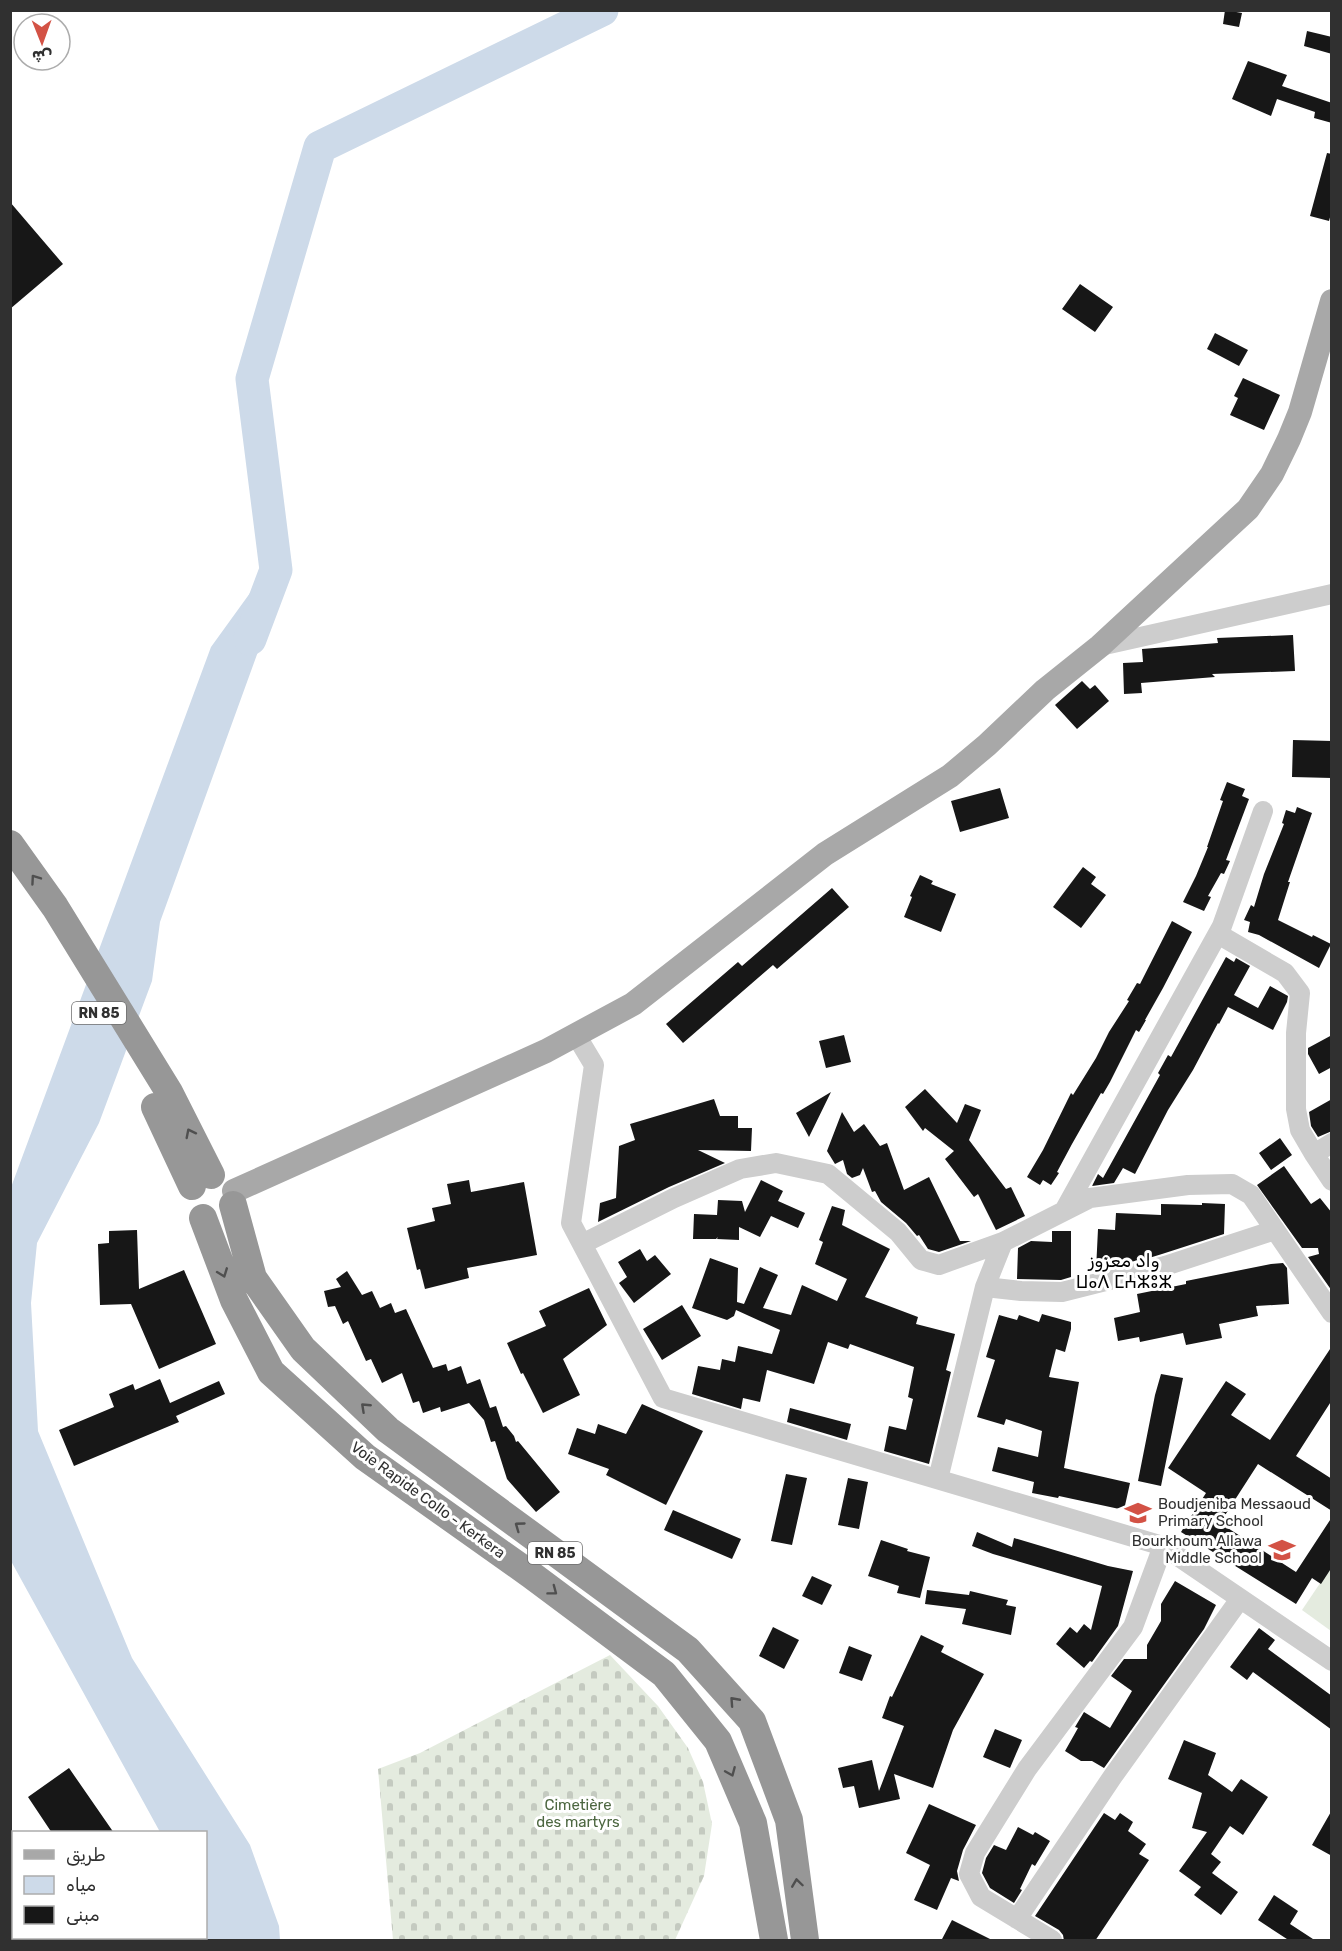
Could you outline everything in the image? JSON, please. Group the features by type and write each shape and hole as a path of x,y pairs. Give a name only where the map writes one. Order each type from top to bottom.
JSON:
{"highway":[{"name":"RN 85","path":"10,844 52,920 161,1097 201,1181"},
{"name":"RN 85","path":"10,877 52,920"},
{"path":"225,1179 234,1198 230,1212 217,1220 203,1218 192,1208 189,1201 201,1181 225,1179"},
{"name":"RN 85","path":"234,1198 253,1278 303,1349 388,1430 688,1650 752,1721 789,1820 805,1941"},
{"name":"Voie Rapide Collo - Kerkera","path":"203,1218 234,1300 271,1372 365,1456 530,1574 664,1674 718,1741 753,1824 774,1941"}],"main road":[{"path":"234,1198 546,1051 633,1004 825,854 950,776 987,745 1045,690 1100,646 1248,509 1272,474 1289,440 1300,412 1332,301"}],"street":[{"path":"1100,646 1332,594"},
{"path":"1064,1211 1222,926 1263,811"},
{"path":"1218,934 1285,973 1300,993 1296,1033 1296,1109 1300,1130 1332,1181"},
{"path":"576,1035 594,1065 571,1222 663,1398 1163,1546 1332,1661"},
{"path":"1314,1154 1332,1143"},
{"path":"582,1244 674,1198 740,1169 776,1163 828,1174 898,1232 921,1260 939,1265 1003,1242 1090,1198 1188,1185 1232,1184 1251,1195 1332,1313"},
{"path":"985,1287 1062,1292 1165,1266 1275,1230"},
{"path":"938,1479 985,1287 1003,1242"},
{"path":"1052,1941 981,1897 969,1874 975,1853 1027,1769 1133,1628 1163,1546"},
{"path":"1017,1919 1113,1776 1240,1599"}],"green space":[{"path":"1331,1567 1331,1631 1302,1610"},
{"name":"Cimetière des martyrs","path":"610,1655 658,1706 688,1748 703,1782 712,1824 704,1876 675,1940 393,1940 378,1769 420,1753"}],"water":[{"path":"258,582 272,613 160,922 152,981 99,1123 37,1243 31,1303 38,1431 132,1658 250,1845 279,1926 280,1940 188,1940 207,1939 207,1831 159,1831 11,1561 10,1190 211,647"}],"building":[{"path":"1225,10 1242,13 1239,27 1223,24"},
{"path":"1307,31 1332,37 1332,54 1304,46"},
{"path":"1248,61 1287,75 1282,86 1332,103 1332,123 1314,118 1315,112 1277,99 1271,116 1232,99"},
{"path":"1327,153 1332,154 1332,210 1329,221 1310,216"},
{"path":"10,202 63,264 10,309"},
{"path":"1080,284 1113,307 1095,332 1062,309"},
{"path":"1215,333 1248,350 1239,366 1207,349"},
{"path":"1243,378 1280,395 1264,430 1230,415 1238,398 1234,396"},
{"path":"1293,635 1295,671 1212,674 1215,677 1141,683 1142,693 1124,694 1123,663 1143,662 1142,649 1218,643 1217,638"},
{"path":"1082,681 1090,689 1095,685 1109,701 1077,729 1055,705"},
{"path":"1293,740 1332,741 1332,778 1292,777"},
{"path":"1227,782 1245,789 1242,796 1249,799 1226,860 1230,861 1224,874 1221,873 1208,896 1211,897 1204,911 1183,902 1208,847"},
{"path":"1000,788 1009,818 960,832 951,801"},
{"path":"1297,807 1312,813 1288,882 1290,882 1278,920 1331,944 1319,968 1259,935 1248,932 1250,922 1244,920 1251,905 1254,907 1264,874 1284,824 1282,823 1286,810 1295,813"},
{"path":"1083,867 1096,877 1091,884 1106,895 1081,928 1053,907"},
{"path":"920,875 933,881 931,884 956,894 941,932 904,917 912,897 910,896"},
{"path":"832,888 849,907 777,969 773,965 683,1043 666,1024 738,962 742,966"},
{"path":"1172,921 1192,932 1146,1020 1139,1032 1136,1030 1110,1082 1103,1094 1101,1093 1072,1144 1057,1172 1059,1173 1051,1185 1043,1180 1040,1185 1027,1177 1071,1093 1073,1095 1096,1058 1137,983 1140,984"},
{"path":"1226,957 1234,962 1236,958 1250,966 1234,995 1258,1008 1270,986 1288,996 1273,1030 1228,1007 1168,1110 1135,1174 1123,1168 1114,1183 1092,1186 1098,1174 1103,1178 1160,1075 1158,1073 1168,1055 1171,1057"},
{"path":"844,1035 851,1062 826,1068 819,1041"},
{"path":"1332,1035 1332,1067 1319,1074 1308,1054 1308,1048"},
{"path":"925,1089 957,1123 965,1104 981,1110 969,1140 1006,1189 1011,1187 1025,1216 996,1230 978,1194 974,1197 945,1159 954,1151 925,1128 923,1131 905,1107"},
{"path":"831,1092 809,1137 796,1113"},
{"path":"714,1099 720,1116 738,1116 738,1128 752,1128 751,1151 698,1150 725,1163 669,1187 598,1222 600,1203 616,1198 619,1146 635,1140 630,1124"},
{"path":"1332,1099 1332,1131 1318,1137 1311,1126 1309,1112"},
{"path":"842,1112 854,1132 864,1124 880,1146 887,1143 904,1190 929,1177 960,1241 971,1241 939,1252 928,1249 919,1235 917,1236 906,1223 881,1202 875,1191 872,1192 863,1168 860,1175 852,1178 847,1174 843,1160 835,1164 827,1151"},
{"path":"1280,1138 1292,1155 1271,1170 1259,1153"},
{"path":"1284,1166 1311,1204 1320,1198 1332,1213 1332,1291 1308,1257 1319,1254 1318,1248 1302,1248 1257,1185"},
{"path":"469,1180 471,1192 524,1182 537,1255 467,1268 469,1278 425,1289 420,1269 417,1270 407,1228 435,1221 432,1208 451,1204 447,1184"},
{"path":"761,1180 783,1191 778,1201 805,1213 798,1228 771,1216 760,1237 739,1227 739,1240 717,1239 718,1237 716,1239 693,1239 694,1214 717,1215 718,1200 742,1201 745,1212"},
{"path":"1202,1203 1225,1204 1224,1234 1149,1258 1139,1258 1139,1260 1096,1270 1098,1229 1115,1230 1116,1213 1161,1215 1161,1204 1202,1205"},
{"path":"832,1206 845,1210 842,1225 890,1249 865,1297 918,1317 916,1324 955,1334 946,1370 951,1372 929,1464 884,1451 889,1426 906,1430 913,1399 908,1397 914,1367 850,1344 848,1349 828,1342 814,1384 767,1370 760,1402 743,1398 741,1409 692,1394 698,1366 720,1370 722,1359 735,1362 738,1346 772,1354 780,1330 736,1310 734,1316 727,1320 692,1308 710,1258 738,1268 737,1302 744,1304 760,1267 778,1275 763,1308 791,1315 802,1285 837,1301 847,1279 815,1264 823,1242 819,1240"},
{"path":"137,1230 139,1289 184,1270 216,1344 159,1369 131,1304 100,1305 98,1244 109,1243 109,1231"},
{"path":"1052,1231 1071,1231 1071,1277 1061,1280 1017,1279 1018,1248 1031,1241 1052,1242"},
{"path":"640,1249 647,1261 655,1255 671,1274 634,1303 619,1283 627,1277 618,1262"},
{"path":"1283,1263 1287,1268 1289,1304 1256,1306 1258,1316 1219,1324 1222,1338 1186,1345 1183,1333 1140,1342 1139,1337 1118,1341 1114,1318 1140,1312 1137,1294 1186,1284 1186,1281"},
{"path":"347,1271 362,1295 372,1291 380,1308 391,1303 395,1313 406,1309 433,1368 446,1364 448,1371 461,1366 467,1384 480,1379 490,1408 496,1406 503,1427 506,1426 516,1442 518,1441 560,1492 536,1512 507,1479 495,1441 491,1442 484,1420 469,1403 441,1412 440,1407 423,1413 419,1401 413,1403 402,1373 382,1383 371,1359 366,1361 348,1321 343,1324 335,1306 328,1307 324,1291 341,1287 336,1279"},
{"path":"589,1288 607,1325 563,1359 580,1395 543,1413 507,1343 546,1326 539,1311"},
{"path":"682,1305 701,1336 662,1360 643,1329"},
{"path":"1042,1314 1071,1322 1065,1352 1056,1349 1049,1377 1079,1382 1064,1468 1130,1483 1124,1510 1059,1496 1058,1498 1032,1493 1034,1482 992,1471 998,1447 1038,1457 1042,1431 1006,1419 1004,1425 977,1417 995,1360 986,1357 999,1315 1017,1320 1019,1315 1039,1322"},
{"path":"1332,1346 1332,1400 1296,1456 1332,1479 1332,1511 1258,1464 1220,1523 1296,1572 1332,1517 1332,1567 1321,1584 1312,1578 1296,1604 1181,1532 1206,1493 1168,1468 1226,1381 1246,1394 1231,1415 1270,1440"},
{"path":"1161,1374 1183,1378 1161,1486 1138,1481"},
{"path":"160,1379 170,1403 219,1381 225,1394 176,1416 179,1422 74,1466 59,1430 114,1407 109,1394 133,1384 135,1390"},
{"path":"642,1404 703,1431 666,1505 606,1475 609,1469 568,1454 577,1428 595,1434 598,1424 626,1434"},
{"path":"790,1408 851,1424 847,1440 787,1422"},
{"path":"786,1474 807,1478 792,1545 771,1541"},
{"path":"848,1478 868,1482 859,1529 838,1525"},
{"path":"673,1510 741,1539 732,1559 664,1530"},
{"path":"977,1532 1012,1547 1014,1538 1108,1566 1133,1571 1118,1626 1092,1662 1090,1661 1084,1668 1056,1644 1070,1627 1077,1633 1084,1624 1091,1630 1102,1586 972,1546"},
{"path":"881,1540 908,1549 907,1551 930,1557 920,1598 897,1593 899,1586 868,1576"},
{"path":"812,1576 832,1585 822,1605 802,1596"},
{"path":"1175,1581 1216,1605 1204,1629 1104,1768 1092,1761 1081,1761 1065,1751 1078,1728 1075,1727 1084,1712 1110,1728 1132,1691 1111,1676 1124,1659 1147,1659 1147,1645 1161,1621 1161,1604"},
{"path":"927,1590 969,1595 970,1591 1008,1600 1006,1605 1016,1607 1011,1635 962,1624 966,1609 925,1604"},
{"path":"773,1627 799,1640 784,1669 759,1656"},
{"path":"1259,1628 1275,1640 1268,1649 1332,1696 1332,1730 1253,1672 1247,1680 1230,1667"},
{"path":"921,1635 944,1646 941,1652 984,1674 953,1730 933,1788 894,1774 900,1799 859,1808 854,1786 843,1788 838,1768 872,1760 879,1791 904,1726 882,1718 890,1696 892,1697"},
{"path":"849,1646 872,1655 862,1681 839,1673"},
{"path":"995,1729 1022,1740 1010,1768 983,1757"},
{"path":"1184,1740 1216,1753 1208,1775 1232,1792 1241,1779 1268,1797 1243,1835 1230,1826 1211,1854 1221,1862 1212,1873 1238,1892 1221,1915 1194,1895 1201,1887 1179,1871 1207,1832 1192,1828 1202,1793 1168,1779"},
{"path":"69,1768 113,1831 51,1831 28,1797"},
{"path":"929,1804 976,1825 963,1850 957,1871 959,1881 951,1878 937,1910 914,1900 930,1865 906,1853"},
{"path":"1332,1810 1332,1856 1312,1845"},
{"path":"1104,1813 1115,1820 1120,1813 1133,1822 1128,1831 1146,1844 1139,1854 1149,1860 1095,1941 1064,1941 1059,1930 1035,1916"},
{"path":"1018,1827 1033,1835 1035,1832 1050,1841 1035,1866 1032,1864 1020,1889 1022,1890 1014,1903 990,1888 982,1873 986,1858 994,1845 1006,1850"},
{"path":"1274,1895 1298,1911 1290,1924 1316,1941 1290,1941 1258,1920"},
{"path":"952,1920 994,1941 941,1941"}],"waterway":[{"path":"250,639 276,570 252,379 320,147 602,10"}],"place":[{"name":"Boudjeniba Messaoud Primary School","path":"1138,1513"},
{"name":"Bourkhoum Allawa Middle School","path":"1282,1550"}],"district":[{"name":"واد معزوز ⵡⴰⴷ ⵎⵄⵣⵓⵣ","path":"1124,1271"}]}
